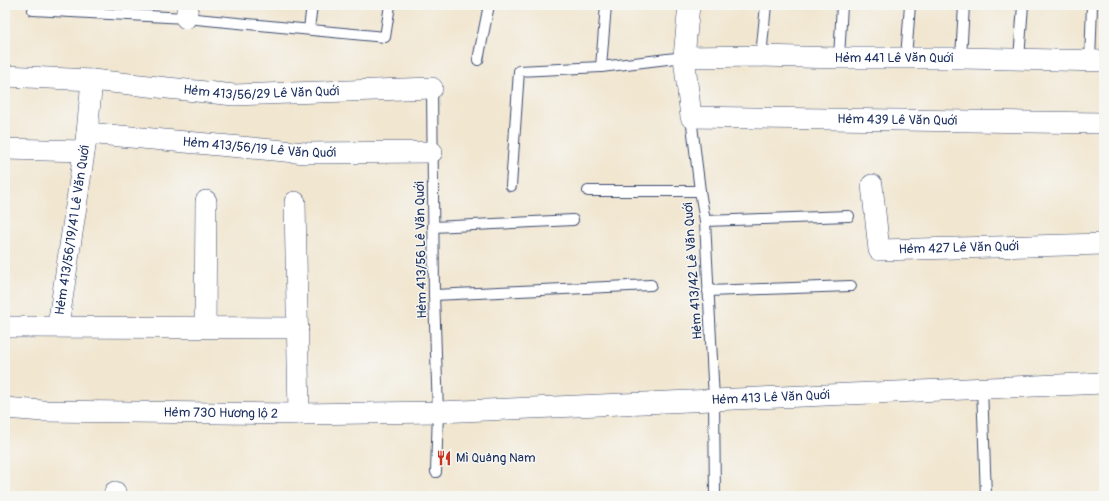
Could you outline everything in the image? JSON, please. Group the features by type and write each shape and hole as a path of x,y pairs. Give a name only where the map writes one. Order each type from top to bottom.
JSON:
{"street":[{"path":"689,5 684,57 691,117"},
{"name":"Hẻm 441 Lê Văn Quới","path":"684,57 762,56 1097,61"},
{"name":"Hẻm 413/56/29 Lê Văn Quới","path":"5,76 92,80 234,95 432,88"},
{"name":"Hẻm 413/56/19/41 Lê Văn Quới","path":"58,326 86,142 92,80"},
{"name":"Hẻm 439 Lê Văn Quới","path":"691,117 1104,123"},
{"name":"Hẻm 413/56/19 Lê Văn Quới","path":"5,149 86,142 306,153 432,152"},
{"name":"Hẻm 427 Lê Văn Quới","path":"872,184 879,250 1104,244"},
{"path":"205,327 206,201"},
{"path":"295,202 299,414"},
{"path":"5,327 298,328"},
{"name":"Hẻm 413 Lê Văn Quới","path":"438,412 1104,383"},
{"name":"Hẻm 730 Hương lộ 2","path":"5,408 43,411 299,414 438,412"}],"lane":[{"path":"309,29 312,5"},
{"path":"33,10 187,12 309,29 386,37 390,5"},
{"path":"478,60 489,5"},
{"path":"601,66 606,5"},
{"path":"762,56 766,5"},
{"path":"839,58 842,5"},
{"path":"906,58 910,5"},
{"path":"961,58 964,5"},
{"path":"1019,59 1023,5"},
{"path":"1092,5 1097,61"},
{"path":"511,186 519,71 601,66 684,57"},
{"name":"Hẻm 413/56 Lê Văn Quới","path":"432,88 434,295 438,412 436,472"},
{"name":"Hẻm 413/42 Lê Văn Quới","path":"691,117 705,221 714,400 715,496"},
{"path":"588,191 700,191"},
{"path":"705,221 849,216"},
{"path":"433,227 573,220"},
{"path":"434,295 651,285"},
{"path":"708,291 851,286"},
{"path":"982,388 986,496"}],"place":[{"name":"Mì Quảng Nam","path":"444,458"}]}
